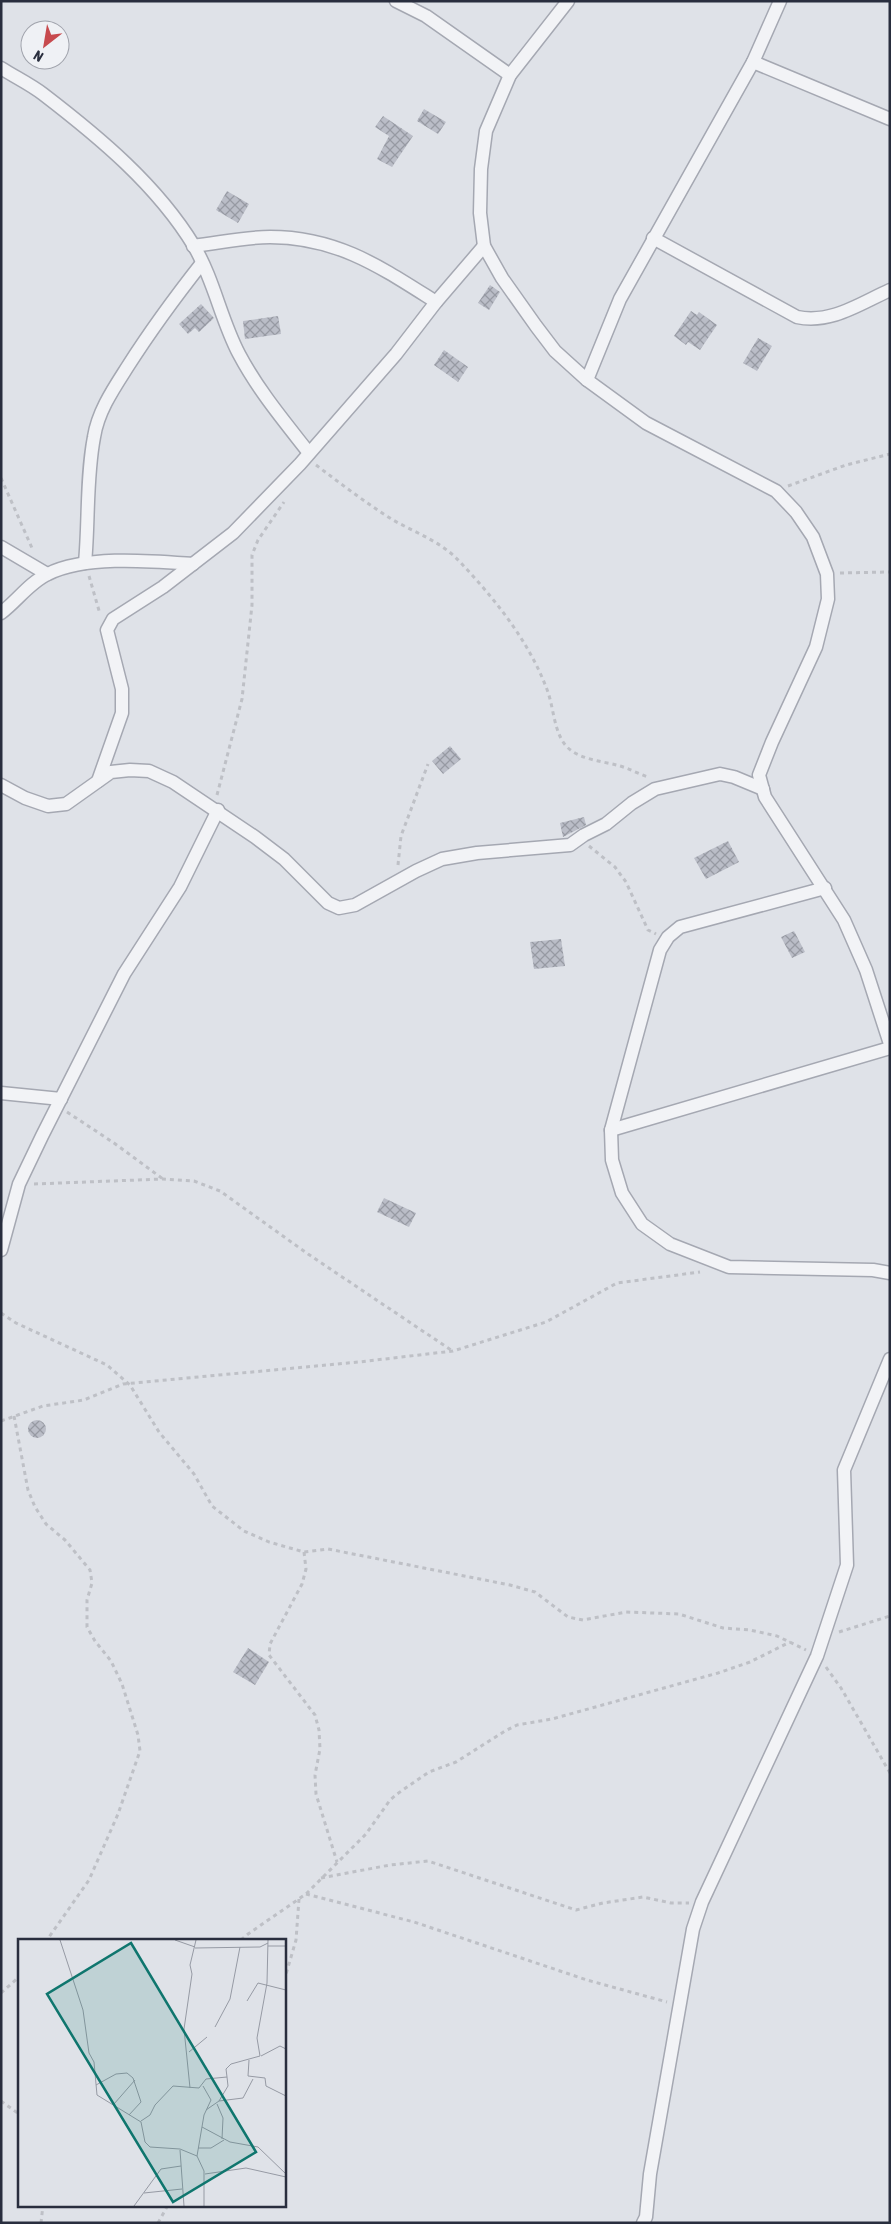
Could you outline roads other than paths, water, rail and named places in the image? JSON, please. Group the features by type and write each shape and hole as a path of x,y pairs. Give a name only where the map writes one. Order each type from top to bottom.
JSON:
{"street":[{"path":"396,1 426,16 510,75"},
{"path":"568,1 510,75 486,131 480,178 480,213 484,246 502,278 555,351 587,380 646,423 776,490 796,512 813,537 827,574 828,599 816,647 772,742 759,775 765,797 844,920 866,970 890,1044"},
{"path":"587,380 620,299 752,62 780,1"},
{"path":"752,62 890,119"},
{"path":"1,68 42,93 131,168 161,202 193,246 202,263 238,354 265,398 307,455"},
{"path":"193,246 271,237 336,247 365,258 436,302"},
{"path":"653,238 797,317 812,320 829,318 890,290"},
{"path":"98,781 122,713 122,689 107,630 113,619 163,587 233,533 307,455 396,354 436,302 484,246"},
{"path":"86,563 88,482 94,436 99,417 112,391 162,314 202,263"},
{"path":"1,548 44,572"},
{"path":"1,613 44,572 86,563 148,561 193,564"},
{"path":"1,785 25,798 48,806 66,804 111,772 149,771 173,782 216,809 284,859 328,903 339,908 355,906 416,871 442,859 477,853 570,845 584,835 606,824 632,803 655,789 720,774 763,788"},
{"path":"1,1250 19,1184 124,974 180,887 216,809"},
{"path":"825,888 680,927 668,937 660,950 611,1130 612,1160 622,1193 642,1224 670,1244 730,1268 873,1270 890,1273"},
{"path":"611,1130 890,1048"},
{"path":"1,1092 59,1103"},
{"path":"643,2223 646,2217 650,2174 693,1929 702,1902 817,1656 824,1636 848,1565 844,1470 890,1359"}]}
